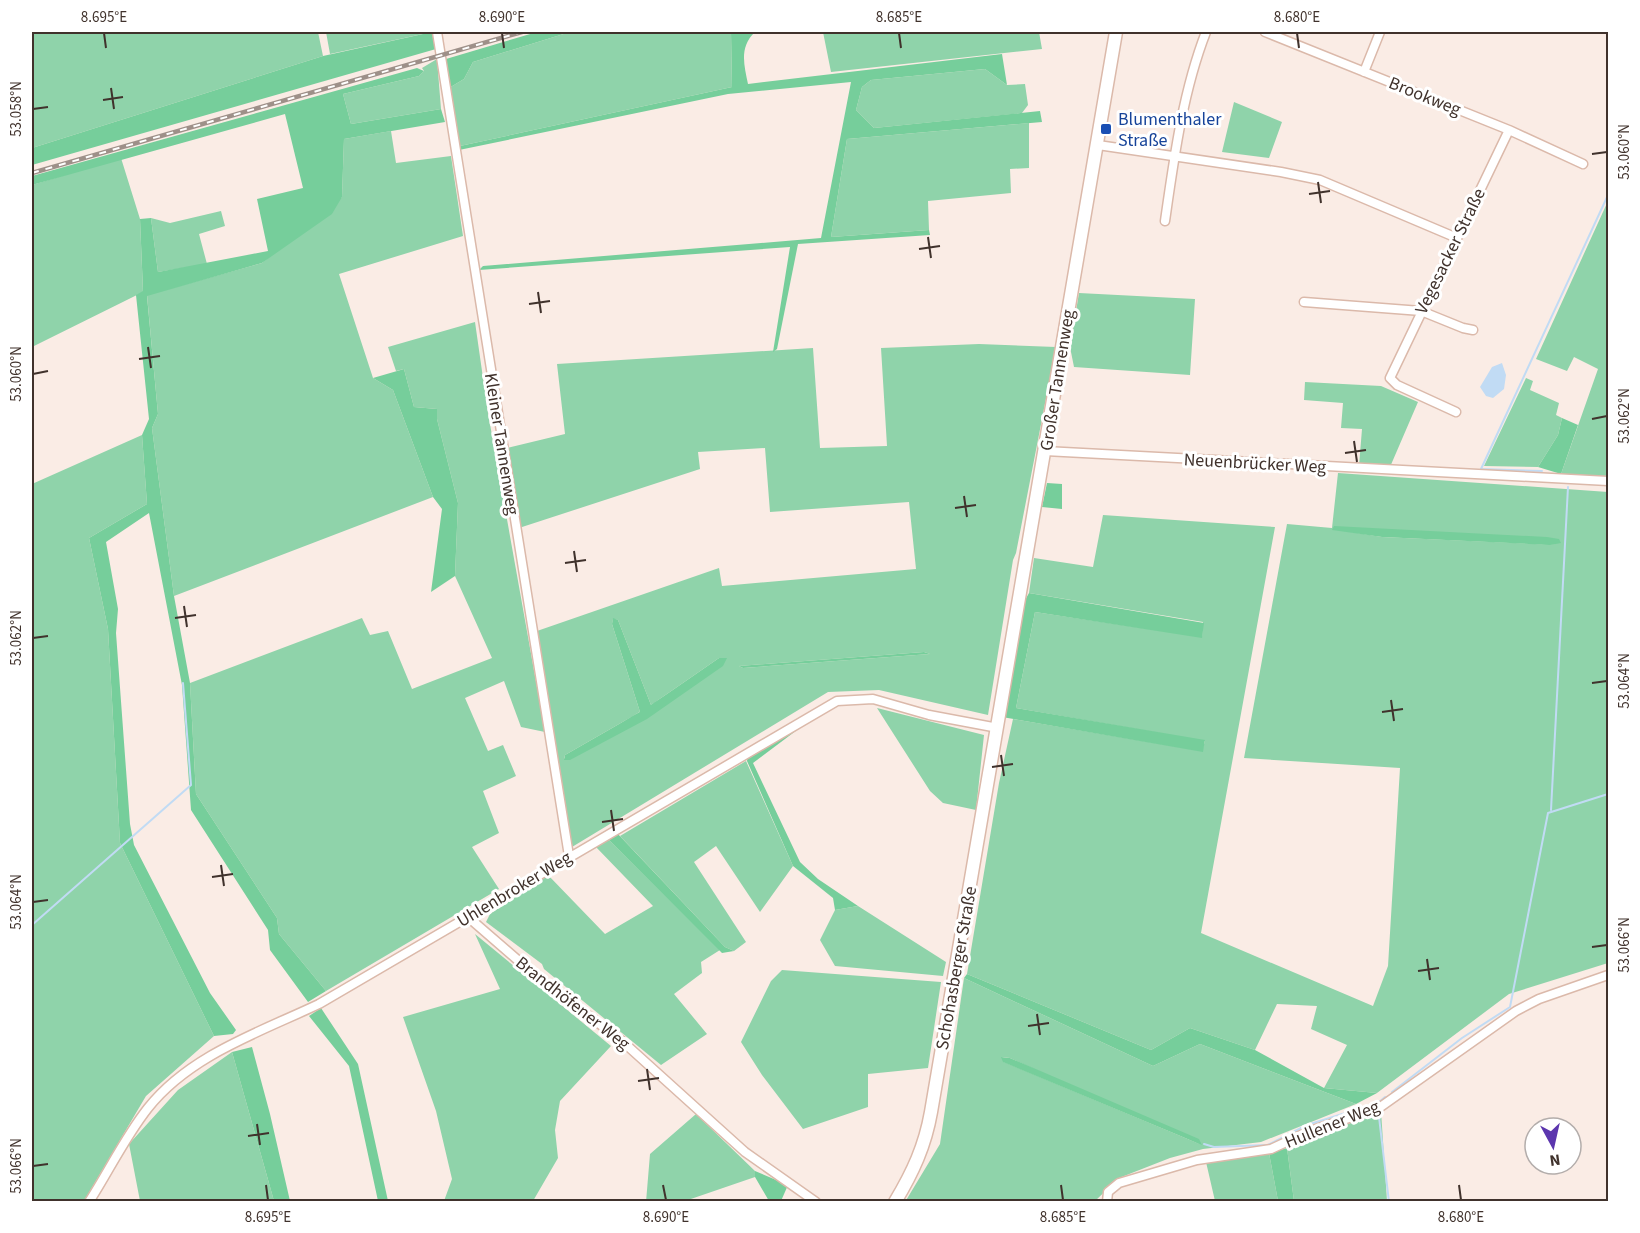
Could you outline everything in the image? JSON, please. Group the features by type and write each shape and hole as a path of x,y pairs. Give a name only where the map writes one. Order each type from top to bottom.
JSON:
{"street":[{"name":"Kleiner Tannenweg","path":"437,32 569,856"},
{"name":"Großer Tannenweg","path":"998,728 1116,32"},
{"path":"1165,220 1195,61 1206,32"},
{"name":"Brookweg","path":"1265,32 1509,130 1583,164"},
{"path":"1364,72 1380,32"},
{"name":"Vegesacker Straße","path":"1456,412 1397,385 1390,378 1509,130"},
{"path":"1098,145 1281,172 1320,180 1457,238"},
{"path":"1304,302 1421,310 1473,330"},
{"name":"Neuenbrücker Weg","path":"1045,451 1608,481"},
{"name":"Uhlenbroker Weg","path":"89,1202 148,1108 179,1078 243,1039 319,1004 837,701 873,699 929,715 998,728"},
{"name":"Schohasberger Straße","path":"895,1202 914,1170 926,1142 998,728"},
{"name":"Brandhöfener Weg","path":"468,918 535,975 622,1041 745,1152 816,1202"},
{"name":"Hullener Weg","path":"1107,1202 1108,1192 1119,1183 1197,1160 1260,1152 1379,1108 1516,1011 1539,999 1608,975"}],"green space":[{"path":"32,32 318,32 323,56 32,148"},
{"path":"326,32 432,32 330,54"},
{"path":"432,32 436,49 32,165 32,148 323,56"},
{"path":"537,32 570,32 473,62 464,79 449,88 446,59"},
{"path":"570,32 731,32 732,87 460,146 449,88 464,79 473,62"},
{"path":"731,32 755,32 747,44 744,56 748,84 1002,54 1007,85 985,69 871,80 862,87 856,110 874,128 1040,111 1042,122 847,139 831,237 929,230 930,235 798,244 777,349 773,352 790,247 479,270 483,266 821,238 851,82 728,94 459,150 460,146 732,87"},
{"path":"823,32 1039,32 1042,49 831,72"},
{"path":"437,59 441,109 351,124 343,94 419,76 424,71 422,68"},
{"path":"417,68 424,71 419,76 343,94 351,124 441,109 445,122 344,139 342,197 332,214 262,263 147,296 158,414 152,428 174,596 190,683 196,794 277,918 279,934 326,991 308,1002 270,950 268,930 191,810 182,685 149,513 106,542 118,609 116,633 130,824 134,845 210,993 236,1030 233,1034 214,1036 120,843 108,629 89,538 147,504 142,435 149,419 136,295 143,291 140,219 151,218 158,272 268,251 257,199 303,188 285,114 32,185 32,176"},
{"path":"985,69 1007,85 1025,84 1028,105 1022,113 874,128 856,110 862,87 871,80"},
{"path":"1234,102 1282,122 1269,158 1222,152"},
{"path":"1029,123 1029,168 1010,169 1011,193 928,201 929,230 831,237 847,139"},
{"path":"391,131 396,163 451,156 463,236 339,274 373,378 393,390 433,497 174,596 152,428 158,414 147,295 262,263 342,197 344,139"},
{"path":"121,158 140,219 143,292 32,347 32,185"},
{"path":"1608,201 1608,476 1561,474 1598,369 1574,357 1567,371 1536,359"},
{"path":"221,211 225,226 199,234 207,264 158,272 151,218 170,223"},
{"path":"1079,293 1195,299 1190,375 1074,367 1070,347"},
{"path":"475,322 488,413 545,732 521,727 504,681 465,698 488,751 503,745 516,776 483,791 499,833 472,847 499,889 326,991 279,934 277,918 196,794 190,683 362,618 370,635 388,631 412,689 492,658 455,576 458,503 437,419 437,409 414,407 404,369 396,371 388,347"},
{"path":"979,344 1056,347 1013,560 988,715 879,690 828,692 572,847 537,631 719,568 722,586 916,569 909,502 770,512 765,448 698,452 700,469 519,528 507,448 565,434 557,364 813,348 820,448 887,446 881,348","holes":["613,619 618,620 651,705 640,712 612,624","924,652 930,654 743,668 739,666","719,658 726,658 655,703","632,716 564,759 565,755"]},
{"path":"404,369 414,407 437,409 437,419 458,503 455,576 431,592 442,509 433,497 393,390 373,378"},
{"path":"1526,378 1533,381 1530,390 1559,403 1556,415 1562,418 1558,435 1538,467 1484,466"},
{"path":"1305,382 1381,386 1418,402 1390,467 1359,466 1362,429 1341,428 1343,403 1304,400"},
{"path":"1562,418 1578,425 1561,474 1538,467 1558,435"},
{"path":"142,435 147,504 89,538 108,629 120,843 214,1036 146,1096 84,1201 32,1201 32,484"},
{"path":"1338,473 1608,492 1608,963 1509,994 1377,1093 1324,1088 1347,1045 1311,1029 1317,1006 1277,1004 1255,1050 1190,1028 1151,1050 967,974 999,783 1013,719 1202,751 1205,741 1016,708 1035,612 1202,637 1203,622 1029,593 1034,558 1093,567 1103,515 1275,527 1201,933 1373,1006 1388,966 1400,768 1244,758 1287,524 1332,528","holes":["1333,529 1556,545 1382,537"]},
{"path":"1047,483 1062,484 1062,509 1042,507"},
{"path":"1334,526 1547,537 1559,539 1561,543 1550,545 1382,537 1332,530"},
{"path":"1029,593 1204,623 1202,638 1035,612 1016,708 1205,740 1203,752 1002,717 1024,602"},
{"path":"613,618 618,620 651,705 719,658 727,658 723,666 647,719 570,760 564,760 565,755 640,712 612,624"},
{"path":"924,652 930,654 743,668 739,666"},
{"path":"877,708 984,735 976,810 943,803 930,791"},
{"path":"813,718 753,763 800,862 818,879 858,906 835,910 833,898 793,866 747,761 748,753"},
{"path":"746,761 793,866 760,912 716,846 694,862 746,942 734,951 725,947 620,836"},
{"path":"617,833 725,947 734,951 722,953 608,839"},
{"path":"608,839 720,950 701,962 702,973 674,994 707,1034 661,1065 544,969 542,964 486,922 490,914 548,875 605,934 653,906 595,846"},
{"path":"858,906 946,962 943,976 835,966 820,940 835,910"},
{"path":"475,934 611,1046 560,1101 555,1130 558,1158 533,1201 444,1201 452,1179 436,1111 403,1017 500,989"},
{"path":"782,970 941,982 928,1068 868,1074 868,1107 803,1129 762,1075 741,1042 771,981"},
{"path":"967,974 1151,1050 1190,1028 1255,1050 1324,1088 1377,1093 1356,1104 1200,1044 1153,1066 964,978"},
{"path":"964,978 1153,1066 1200,1044 1356,1104 1261,1142 1203,1149 1170,1158 1119,1178 1095,1201 905,1202 940,1144","holes":["1002,1057 1010,1058 1202,1145 1004,1062"]},
{"path":"321,1008 358,1064 388,1201 378,1201 349,1066 309,1016"},
{"path":"252,1047 290,1201 274,1201 232,1052"},
{"path":"232,1052 274,1201 140,1201 129,1144 178,1090"},
{"path":"1001,1057 1010,1058 1199,1139 1202,1145 1003,1062"},
{"path":"1381,1111 1387,1201 1294,1201 1287,1148"},
{"path":"696,1114 755,1171 755,1177 685,1201 646,1202 650,1154"},
{"path":"1287,1148 1294,1201 1278,1201 1269,1153"},
{"path":"1269,1153 1278,1201 1215,1201 1206,1162"},
{"path":"755,1171 788,1185 781,1201 769,1201 755,1177"}],"water":[{"path":"1502,363 1506,375 1504,389 1493,398 1486,396 1480,387 1492,367"}],"waterway":[{"path":"1542,471 1481,469 1608,195"},
{"path":"1551,810 1568,487"},
{"path":"32,925 191,785 183,683"},
{"path":"1392,1092 1462,1038 1510,1007 1548,813 1608,794"},
{"path":"1204,1144 1214,1147 1268,1145 1307,1125 1378,1103 1385,1097"},
{"path":"1379,1117 1389,1202"}],"railway":[{"path":"32,173 522,32"}],"place":[{"name":"Blumenthaler Straße","path":"1106,129"}]}
